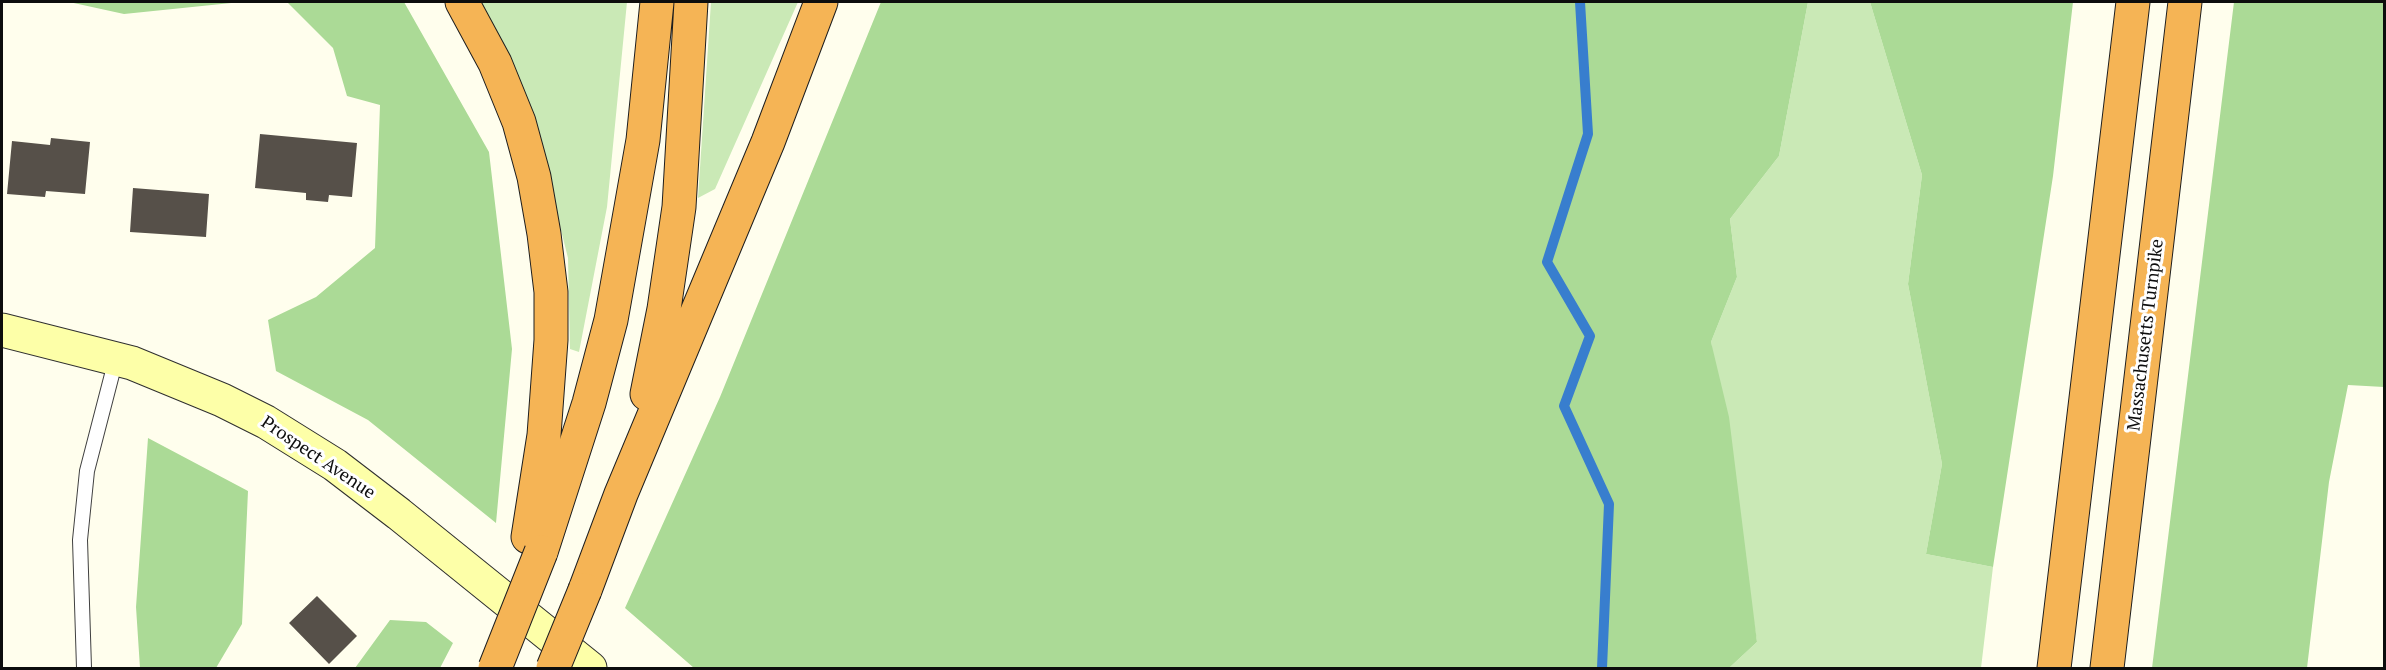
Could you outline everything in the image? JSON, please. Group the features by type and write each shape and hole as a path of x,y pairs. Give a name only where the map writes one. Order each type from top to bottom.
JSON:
{"highway":[{"path":"462,2 495,63 519,122 534,177 544,234 551,292 550,364 534,547"},
{"path":"495,669 510,628 534,547 589,403 610,320 643,140 657,2"},
{"path":"621,494 647,396 672,258 684,136 691,2"},
{"path":"553,669 621,494 742,205 821,2"},
{"path":"2054,669 2133,2"},
{"name":"Massachusetts Turnpike","path":"2107,669 2185,2"}],"street":[{"name":"Prospect Avenue","path":"2,330 116,357 222,400 266,422 335,465 493,587 590,669"}],"lane":[{"path":"84,669 80,540 87,471 116,357"}],"green space":[{"path":"69,2 241,2 124,14"},
{"path":"287,2 404,2 489,152 512,349 496,523 368,420 276,371 268,320 316,297 375,248 380,105 347,96 333,48"},
{"path":"480,2 627,2 607,207 579,352 570,349 568,258 529,103"},
{"path":"711,2 798,2 715,189 698,198"},
{"path":"881,2 1808,2 1779,156 1730,219 1737,277 1711,342 1729,417 1757,642 1729,668 694,668 625,608 720,397"},
{"path":"1808,2 1870,2 1922,175 1908,284 1942,464 1926,554 1993,567 1981,668 1729,668 1757,642 1711,342 1737,277 1730,219 1779,156"},
{"path":"1870,2 2073,2 2053,176 1993,567 1926,554 1942,464 1908,284 1922,175"},
{"path":"2234,2 2384,2 2384,387 2348,385 2329,482 2307,668 2152,668"},
{"path":"148,438 248,491 242,624 216,668 140,668 136,607"},
{"path":"390,620 426,622 453,643 440,668 355,668"}],"building":[{"path":"260,134 357,143 352,197 329,195 328,202 306,200 306,193 255,188"},
{"path":"51,138 90,142 85,194 46,191 45,197 7,194 12,141 50,145"},
{"path":"133,188 209,194 206,237 130,232"},
{"path":"317,596 357,636 329,664 289,623"}],"waterway":[{"path":"1580,2 1588,134 1547,262 1590,336 1564,406 1609,504 1602,668"}]}
